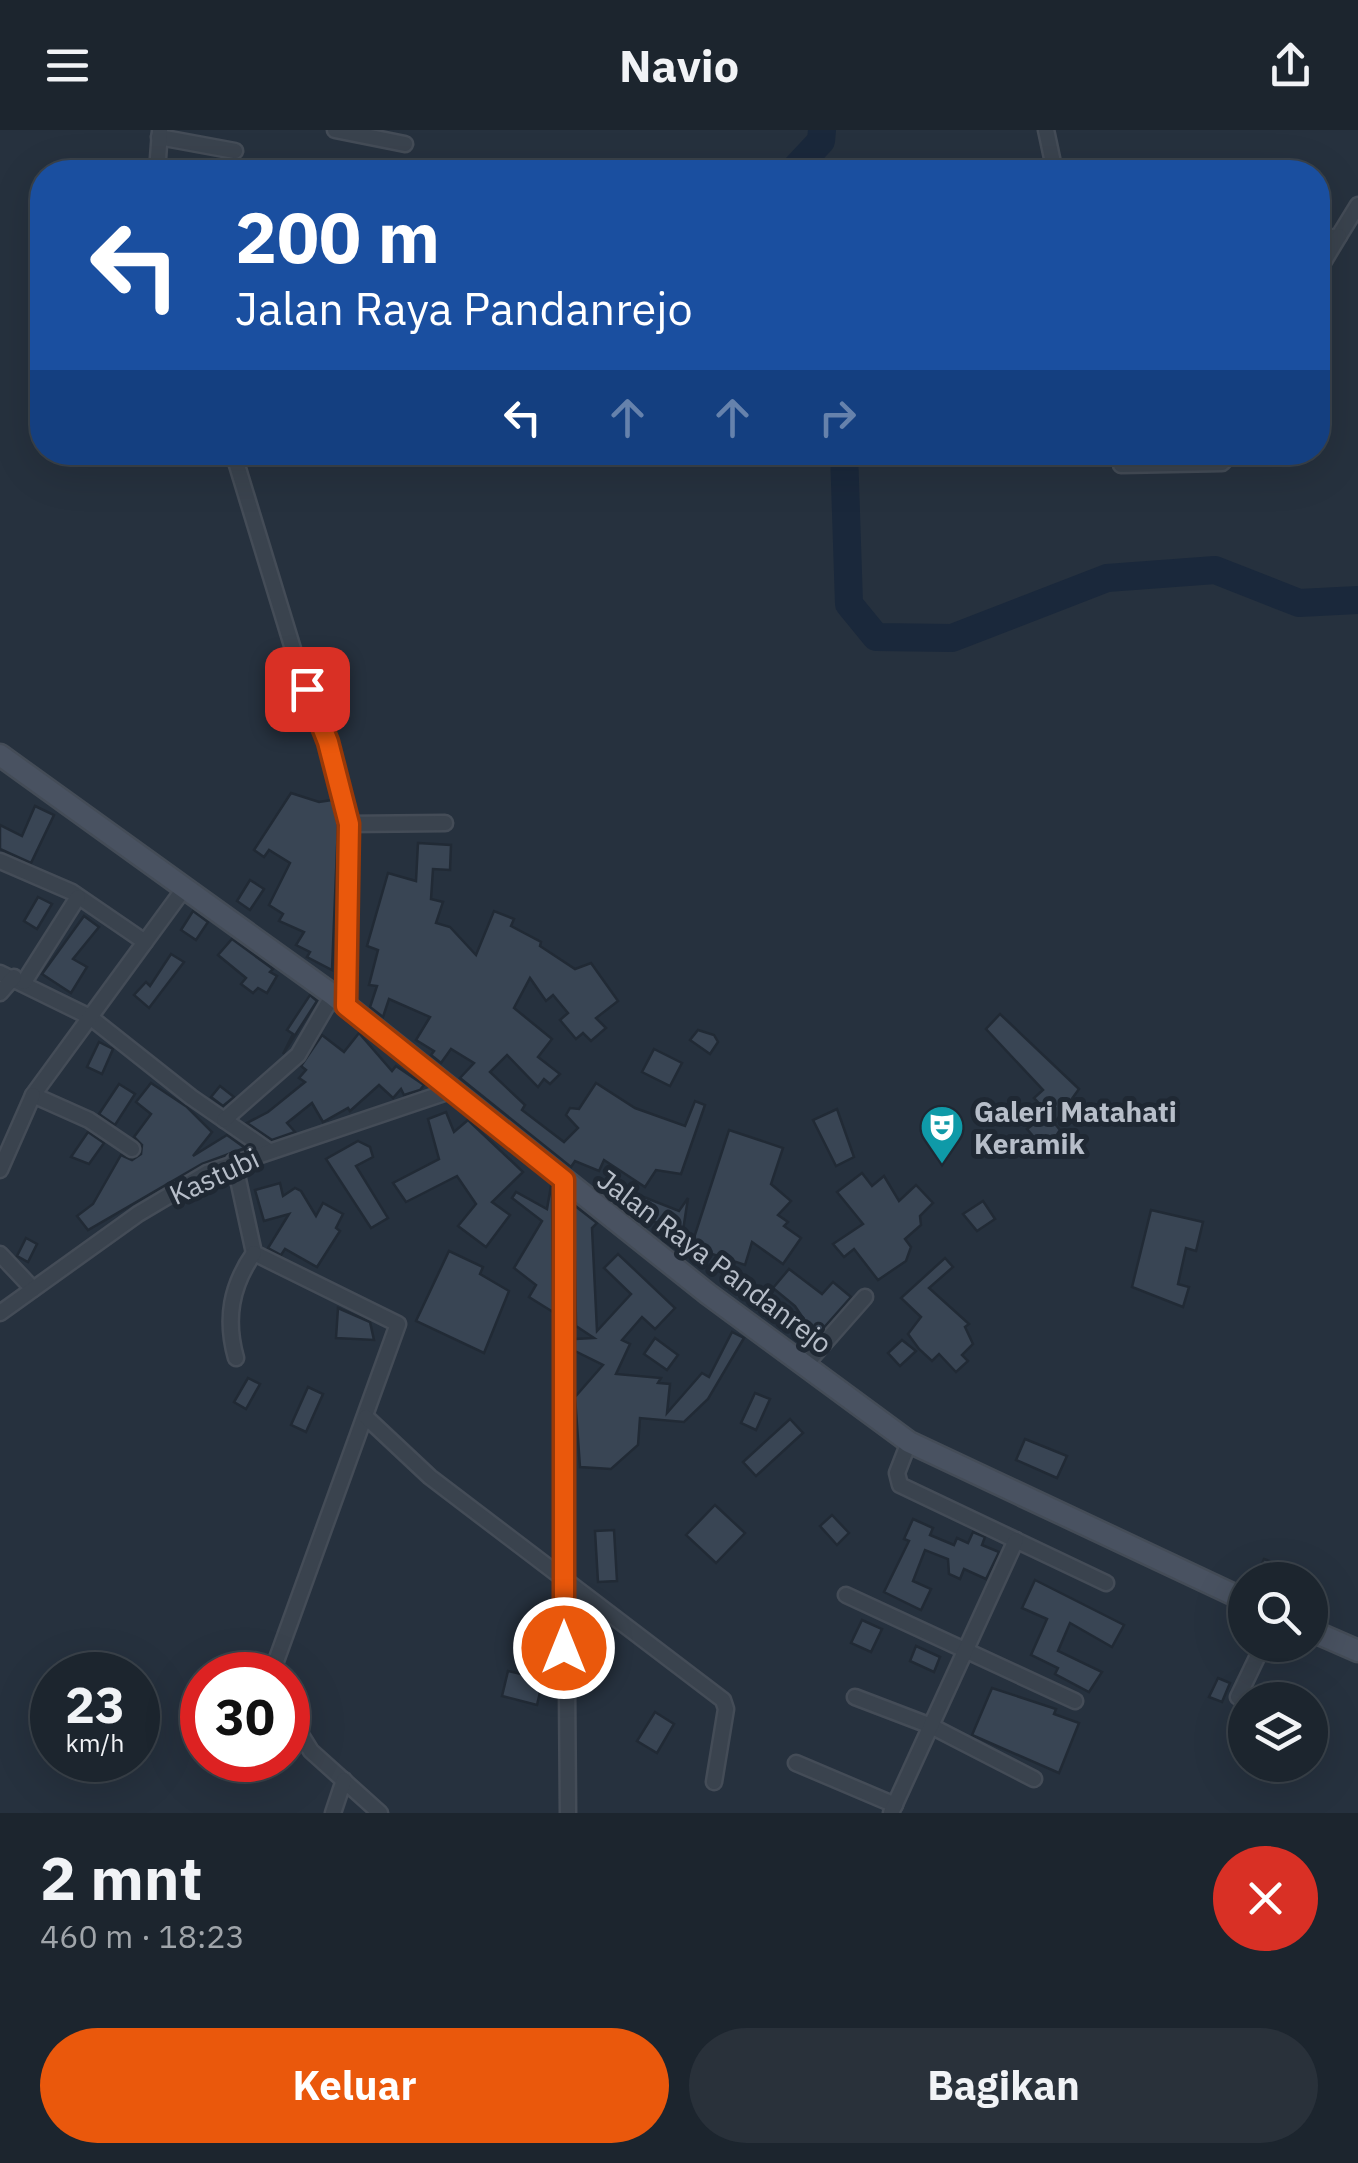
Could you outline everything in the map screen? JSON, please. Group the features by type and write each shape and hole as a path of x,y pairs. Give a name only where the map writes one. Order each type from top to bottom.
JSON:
{"main road":[{"name":"Jalan Raya Pandanrejo","path":"0,755 340,1001 708,1294 908,1442 1228,1592"},
{"path":"1328,1638 1358,1651"}],"street":[{"path":"335,130 405,144"},
{"path":"1046,130 1052,160"},
{"path":"158,160 160,134 235,150"},
{"path":"1330,251 1358,205"},
{"path":"1330,238 1339,236"},
{"path":"224,1120 298,1055 340,1001 349,824 328,742 297,662 237,465"},
{"path":"1121,466 1155,465"},
{"path":"349,824 445,824"},
{"path":"0,861 78,896 145,942"},
{"path":"0,1170 33,1095 186,886"},
{"path":"0,993 78,896"},
{"path":"13,978 90,1017 270,1151"},
{"name":"Kastubi","path":"0,1313 138,1214 234,1161 454,1090"},
{"path":"33,1095 89,1120 132,1149"},
{"path":"234,1161 254,1253 242,1270 231,1305 236,1358"},
{"path":"564,1180 568,1813"},
{"path":"254,1253 380,1311 398,1324 279,1652"},
{"path":"0,1254 33,1288"},
{"path":"806,1364 865,1297"},
{"path":"366,1417 430,1477 723,1700 726,1709 714,1782"},
{"path":"908,1442 897,1473 900,1485 1106,1584"},
{"path":"796,1763 892,1809 1016,1540"},
{"path":"846,1595 1075,1701"},
{"path":"855,1697 930,1726 1034,1779"},
{"path":"310,1748 380,1813"},
{"path":"333,1813 344,1780"}],"building":[{"path":"291,793 319,802 332,800 338,825 332,970 307,957 310,952 296,945 304,932 279,921 283,914 269,905 290,863 269,850 264,857 254,850"},
{"path":"35,806 54,815 31,863 0,849 0,825 22,836"},
{"path":"418,843 451,845 450,870 433,869 431,899 443,902 436,923 450,927 476,955 494,911 514,919 511,926 541,942 540,946 575,969 591,963 618,1001 596,1018 606,1028 591,1041 583,1033 576,1039 560,1020 568,1013 553,995 546,1001 530,978 514,1008 552,1039 538,1057 560,1074 550,1084 544,1079 538,1087 507,1055 490,1072 525,1105 522,1110 564,1142 578,1128 566,1115 570,1108 579,1109 596,1083 635,1108 685,1126 695,1101 705,1105 681,1174 656,1170 645,1187 604,1160 599,1171 575,1161 571,1167 460,1078 474,1063 451,1049 441,1063 431,1055 434,1051 416,1040 430,1017 389,999 383,1017 370,1007 377,986 369,985 378,950 367,946 388,873 416,881"},
{"path":"250,880 264,889 250,910 237,901"},
{"path":"38,897 52,904 37,929 24,921"},
{"path":"193,911 208,922 196,940 181,930"},
{"path":"84,916 99,927 73,959 87,967 71,993 42,974"},
{"path":"232,939 273,969 270,972 277,976 267,993 258,988 253,993 241,984 246,978 218,955"},
{"path":"171,954 184,962 149,1008 134,995 146,982 150,986"},
{"path":"310,995 317,1001 283,1054 293,1034 287,1030"},
{"path":"1000,1014 1079,1089 1056,1121 1034,1098 1043,1090 986,1029"},
{"path":"698,1030 714,1035 718,1042 710,1054 690,1040"},
{"path":"359,1033 392,1071 396,1066 424,1085 420,1090 404,1095 401,1089 393,1098 379,1085 350,1111 348,1108 323,1122 312,1103 287,1123 295,1132 272,1140 247,1123 268,1112 305,1082 299,1078 306,1070 301,1066 322,1035 344,1052"},
{"path":"99,1042 113,1049 102,1074 87,1067"},
{"path":"654,1049 682,1063 670,1086 642,1072"},
{"path":"151,1083 187,1107 212,1132 193,1156 227,1135 245,1148 202,1164 88,1230 77,1216 93,1204 121,1155 132,1160 141,1154 142,1145 134,1137 151,1114 136,1102"},
{"path":"119,1084 135,1094 115,1125 99,1114"},
{"path":"220,1086 234,1097 223,1106 211,1097"},
{"path":"837,1109 854,1157 836,1166 813,1120"},
{"path":"446,1112 454,1132 468,1120 523,1172 492,1202 510,1215 486,1247 458,1226 476,1204 457,1176 406,1202 393,1183 439,1159 428,1119"},
{"path":"1047,1114 1060,1130 1046,1151 1027,1129"},
{"path":"729,1130 783,1148 771,1184 791,1201 778,1215 788,1222 784,1226 801,1238 783,1264 752,1242 745,1265 691,1247"},
{"path":"88,1132 104,1143 89,1164 71,1157"},
{"path":"358,1141 370,1147 373,1157 356,1166 388,1218 371,1228 326,1159"},
{"path":"862,1173 872,1186 884,1176 899,1201 916,1185 933,1203 920,1216 921,1225 905,1239 911,1247 906,1261 878,1280 854,1249 844,1257 833,1244 863,1224 837,1192"},
{"path":"280,1183 283,1196 295,1188 301,1191 316,1216 323,1203 343,1214 336,1228 340,1231 317,1267 285,1249 281,1255 268,1248 289,1214 264,1221 255,1190"},
{"path":"551,1186 553,1312 529,1297 536,1285 514,1268 542,1221 512,1198 516,1192 547,1209"},
{"path":"631,1192 679,1211 688,1198 680,1250 663,1241 671,1225 634,1218 622,1208"},
{"path":"983,1201 995,1219 977,1231 963,1214"},
{"path":"574,1205 597,1223 592,1228 597,1331 631,1294 604,1268 618,1254 675,1308 655,1329 642,1317 622,1340 630,1344 616,1374 661,1378 658,1383 670,1384 667,1413 702,1373 709,1377 732,1332 744,1338 708,1399 684,1422 640,1418 638,1445 611,1469 580,1467 575,1397 603,1365 575,1351 575,1339 594,1338 576,1326"},
{"path":"1151,1210 1203,1222 1196,1251 1186,1248 1178,1284 1189,1287 1183,1307 1132,1287"},
{"path":"26,1238 37,1244 28,1262 17,1256"},
{"path":"449,1251 483,1267 480,1274 509,1291 484,1353 416,1321"},
{"path":"945,1258 953,1267 929,1288 969,1324 965,1327 973,1344 962,1355 968,1361 956,1372 939,1354 932,1361 919,1349 908,1334 921,1317 901,1298"},
{"path":"789,1269 822,1294 833,1282 851,1297 812,1341 795,1327 803,1318 795,1306 773,1288"},
{"path":"338,1308 370,1322 374,1340 336,1338"},
{"path":"655,1338 678,1355 667,1370 644,1354"},
{"path":"902,1340 916,1351 900,1366 888,1353"},
{"path":"248,1378 260,1384 246,1409 234,1402"},
{"path":"308,1387 323,1394 306,1432 291,1425"},
{"path":"755,1393 770,1399 756,1430 741,1423"},
{"path":"790,1419 803,1433 756,1476 743,1462"},
{"path":"1025,1439 1067,1456 1057,1478 1016,1460"},
{"path":"715,1505 745,1533 716,1563 686,1535"},
{"path":"832,1515 849,1533 837,1545 820,1526"},
{"path":"913,1519 933,1528 930,1535 954,1545 957,1538 968,1543 973,1532 985,1537 982,1545 999,1552 986,1579 964,1569 960,1579 949,1574 948,1559 925,1550 913,1581 931,1589 921,1610 884,1592 909,1541 904,1539"},
{"path":"614,1530 617,1581 598,1582 595,1531"},
{"path":"1035,1580 1124,1625 1112,1647 1070,1623 1058,1651 1102,1672 1089,1692 1055,1674 1058,1668 1031,1655 1047,1619 1022,1608"},
{"path":"862,1620 882,1629 871,1652 851,1643"},
{"path":"916,1646 940,1657 934,1672 910,1661"},
{"path":"508,1671 543,1679 537,1705 502,1696"},
{"path":"1218,1678 1228,1682 1222,1702 1209,1697"},
{"path":"992,1688 1056,1709 1054,1714 1079,1723 1059,1773 972,1735"},
{"path":"655,1712 674,1724 657,1753 637,1741"}],"waterway":[{"path":"803,160 821,141 822,130"},
{"path":"844,465 849,604 876,637 952,638 1107,578 1215,570 1299,603 1358,600"}],"place":[{"name":"Galeri Matahati Keramik","path":"942,1165"}],"route":[{"path":"307,689 328,742 349,824 346,1006 564,1180 564,1648"}]}
